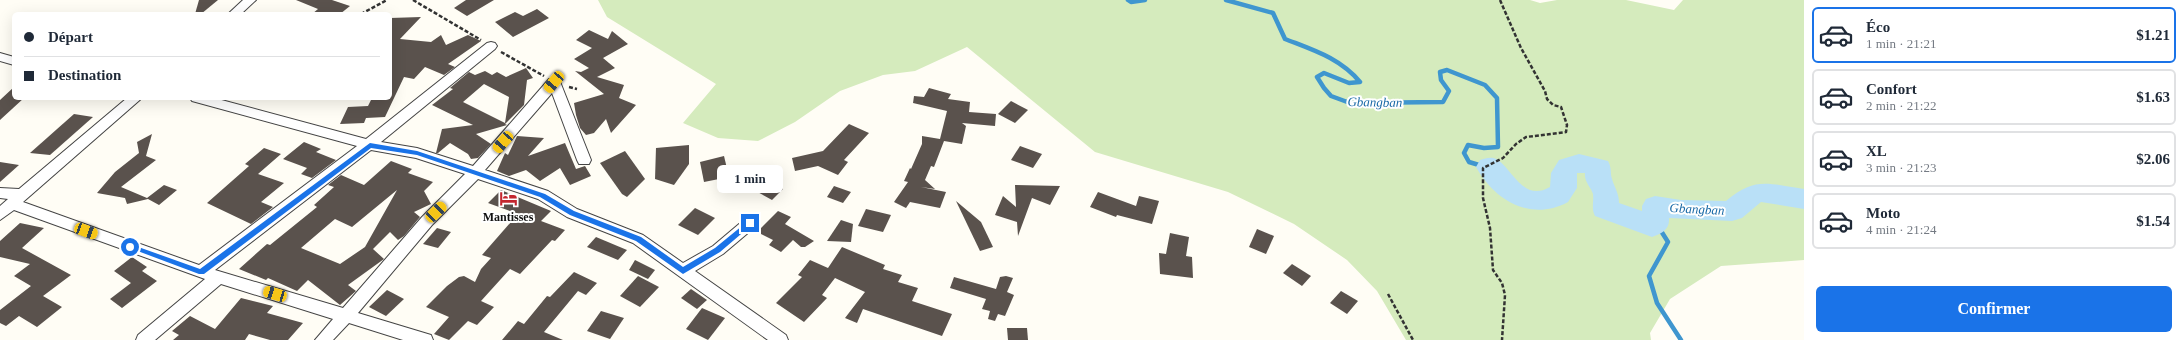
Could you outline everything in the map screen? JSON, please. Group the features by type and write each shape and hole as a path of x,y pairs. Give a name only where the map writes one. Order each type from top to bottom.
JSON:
{"street":[{"path":"236,12 250,0"},
{"path":"201,272 284,212 370,145 491,46"},
{"path":"0,57 12,60"},
{"path":"323,340 346,316 426,221 476,172 554,82 584,160"},
{"path":"0,214 133,100"},
{"path":"204,100 370,145 417,153 542,195 572,213 638,239 780,340"},
{"path":"0,193 201,272 425,340"},
{"path":"683,271 718,250 750,223"},
{"path":"144,340 218,277"}],"path":[{"path":"365,12 387,0"},
{"path":"1500,0 1521,48 1545,91 1547,99 1553,105 1561,107 1567,125 1566,132 1558,135 1544,134 1526,136 1513,145 1502,158 1483,168 1483,198 1490,228 1493,270 1502,283 1505,295 1503,339"},
{"path":"1388,294 1413,340"}],"green space":[{"path":"598,0 1530,0 1540,3 1557,0 1626,0 1674,10 1683,0 1804,0 1804,260 1721,266 1670,299 1650,333 1651,340 1406,340 1377,291 1347,260 1294,224 1228,192 1095,152 967,47 915,71 883,75 840,91 795,122 758,141 718,138 683,123 716,84 607,17"}],"building":[{"path":"199,0 218,0 203,12 196,12"},
{"path":"296,0 332,0 350,6 342,12 314,12 318,9"},
{"path":"466,0 494,0 467,16 454,8"},
{"path":"537,9 549,18 513,37 495,22 515,12 523,16"},
{"path":"421,17 400,39 431,42 441,35 446,45 468,35 481,41 448,64 455,67 444,75 425,67 414,79 404,77 385,117 366,118 364,123 340,124 348,107 368,106 371,100 392,100 392,18"},
{"path":"589,30 608,39 612,31 628,44 603,58 615,68 597,77 624,85 619,98 636,105 611,133 606,119 594,133 586,135 580,128 576,115 574,103 604,94 575,71 581,72 589,68 574,59 592,48 576,40"},
{"path":"526,68 533,78 527,80 524,105 505,124 507,125 476,134 491,144 478,158 471,159 468,154 450,143 436,153 442,129 473,125 432,105 453,89 450,88 469,72 475,75 485,71 492,75 497,72 506,77","holes":["484,84 509,97 505,123 463,102"]},
{"path":"929,88 951,94 948,99 970,102 969,112 996,114 995,126 962,123 966,126 962,144 944,141 934,167 931,166 925,180 935,189 921,187 946,192 940,208 910,202 906,208 894,202 908,182 904,181 922,144 922,136 940,139 947,111 913,103 914,96 924,97"},
{"path":"12,89 12,100 22,100 0,120 0,100"},
{"path":"1011,101 1028,110 1015,123 998,114"},
{"path":"74,114 93,117 50,155 30,153"},
{"path":"849,124 869,133 844,160 848,162 838,175 818,166 795,171 792,158 823,151"},
{"path":"152,134 146,156 156,160 121,187 147,198 164,185 177,190 159,205 148,199 127,204 125,198 97,193 115,172 139,153 137,142"},
{"path":"517,136 544,138 528,156 565,143 576,169 585,166 591,176 570,185 560,168 540,181 526,170 509,176 497,171 505,153 508,155"},
{"path":"304,142 321,149 316,152 336,160 312,178 301,174 307,168 283,159"},
{"path":"689,145 689,164 674,185 655,179 656,148"},
{"path":"1020,146 1042,154 1033,168 1011,160"},
{"path":"264,148 281,154 258,174 284,183 261,202 273,207 251,224 207,203 249,166 245,164"},
{"path":"625,151 645,179 627,197 622,194 600,163"},
{"path":"724,156 729,177 704,182 700,162"},
{"path":"391,161 412,169 408,173 433,182 424,191 431,204 414,212 420,217 404,236 398,240 390,232 373,249 384,259 348,285 356,291 340,305 308,280 297,291 268,278 266,280 239,269 267,244 270,245 317,207 314,205 334,187 328,185 341,175 364,185","holes":["397,190 365,247 340,264 301,248 335,219 352,227"]},
{"path":"0,162 19,165 0,182"},
{"path":"765,179 783,189 772,200 754,190"},
{"path":"1015,185 1060,186 1050,205 1032,198 1018,236 1017,222 995,215 1003,196 1016,207"},
{"path":"834,186 851,192 843,203 827,197"},
{"path":"501,190 551,211 541,221 565,230 555,241 552,240 520,274 510,269 481,301 494,307 477,325 468,321 449,340 434,334 449,317 426,307 447,286 459,277 464,276 475,282 481,269 491,258 482,255 518,214 488,203"},
{"path":"1098,192 1136,206 1139,196 1159,201 1152,224 1117,215 1116,217 1090,207"},
{"path":"956,201 981,222 993,247 980,251"},
{"path":"695,208 715,218 698,235 678,225"},
{"path":"866,209 891,215 883,232 858,226"},
{"path":"778,211 791,217 785,224 814,241 805,247 801,247 793,240 781,252 769,245 773,240 757,232"},
{"path":"841,220 853,224 851,242 827,241"},
{"path":"20,223 44,228 22,248 71,275 43,296 62,307 37,327 19,316 6,326 0,323 0,310 31,286 14,276 30,264 0,257 0,241"},
{"path":"437,228 451,232 438,248 423,244"},
{"path":"1257,229 1274,236 1266,254 1249,247"},
{"path":"1170,233 1189,237 1186,256 1192,257 1193,278 1160,274 1159,253 1166,254"},
{"path":"596,237 627,250 618,260 587,247"},
{"path":"842,247 885,265 883,269 902,275 898,282 918,288 912,301 952,314 942,336 863,309 857,323 845,318 865,292 835,278 822,295 827,298 804,322 776,303 802,277 798,275 810,260 828,268"},
{"path":"132,257 147,267 142,271 157,281 122,308 110,299 131,283 114,271"},
{"path":"635,260 655,270 648,279 629,270"},
{"path":"1292,264 1311,276 1302,286 1283,273"},
{"path":"574,272 597,283 586,295 578,291 544,332 563,340 502,340 518,321 524,324 547,296 550,297"},
{"path":"638,276 659,287 640,307 620,296"},
{"path":"1006,276 1013,278 1007,292 1014,295 1005,316 998,314 995,321 988,319 990,311 982,309 986,299 950,288 954,277 996,289 1000,277"},
{"path":"691,289 707,300 697,309 681,298"},
{"path":"387,290 404,299 386,316 369,307"},
{"path":"1341,291 1358,301 1347,314 1330,303"},
{"path":"241,298 273,306 267,313 303,323 288,340 270,340 249,334 245,340 173,340 179,335 172,331 190,316 215,329"},
{"path":"702,308 725,318 708,340 686,329"},
{"path":"601,311 624,318 610,339 587,331"},
{"path":"1007,328 1027,328 1028,340 1008,340"}],"waterway":[{"name":"Gbangban","path":"1128,0 1131,2 1145,0"},
{"name":"Gbangban","path":"1226,0 1273,13 1285,39 1326,56 1344,67 1360,82 1349,83 1324,73 1317,77 1331,96 1350,103 1443,102 1449,91 1441,80 1440,72 1447,70 1485,85 1497,98 1498,147 1484,148 1468,145 1464,153 1469,162 1479,165 1485,164"},
{"name":"Gbangban","path":"1489,167 1500,181 1513,193 1528,200 1546,199 1561,193 1563,188 1564,173 1568,166 1572,164 1582,163 1599,168 1598,178 1606,194 1605,209 1652,226 1656,223 1655,206 1681,210 1732,211 1749,196 1760,192 1804,199"},
{"path":"1656,223 1668,242 1649,276 1657,303 1681,340"}],"place":[{"name":"Mantisses","path":"508,198"}],"route":[{"path":"130,247 201,272 284,212 370,145 417,153 542,195 572,213 638,239 683,271 718,250 750,223"}]}
